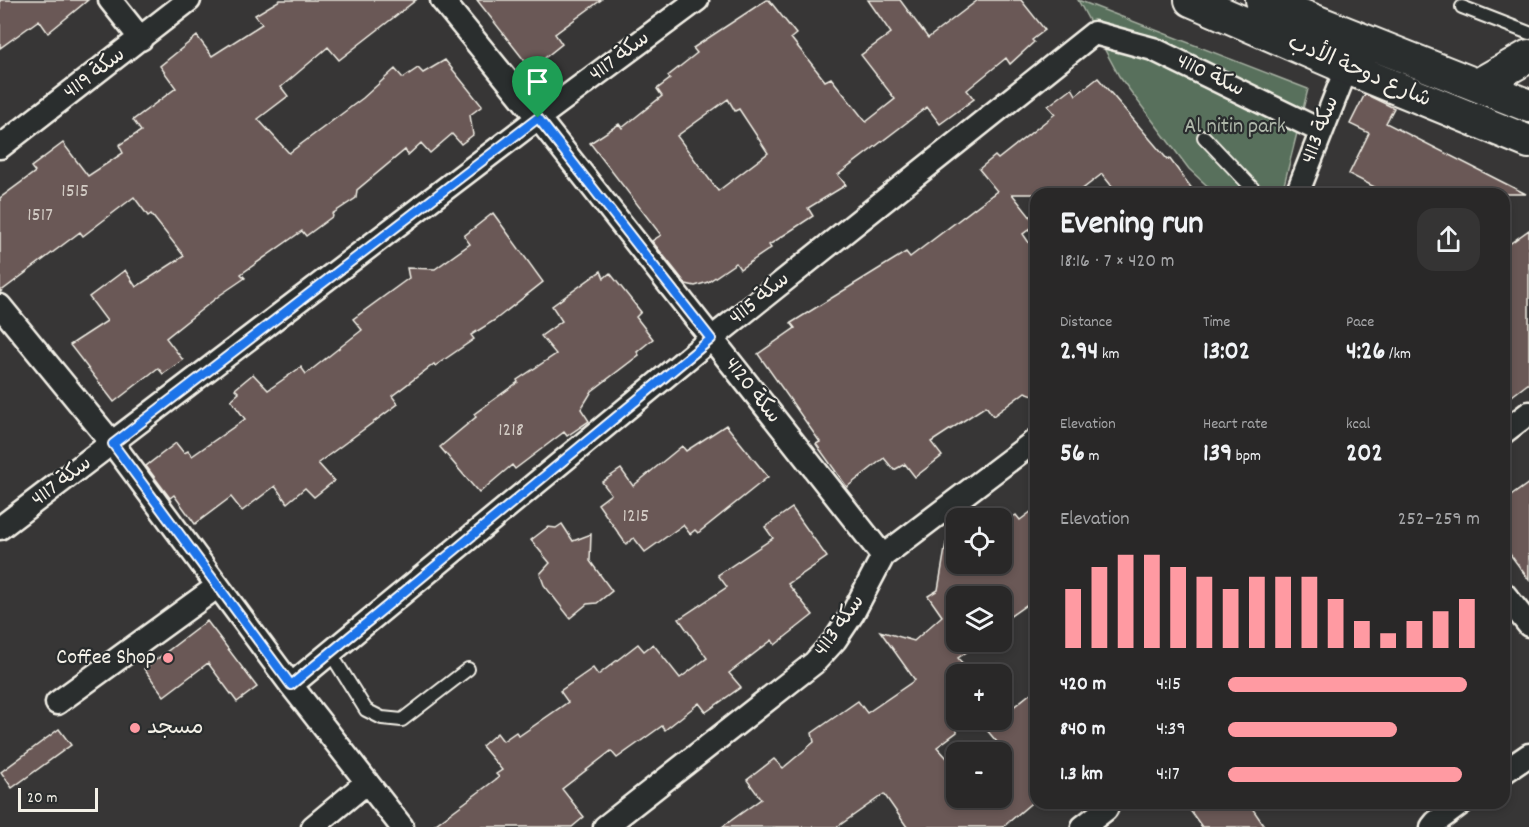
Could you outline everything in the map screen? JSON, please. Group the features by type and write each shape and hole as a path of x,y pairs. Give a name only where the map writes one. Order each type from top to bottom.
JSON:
{"main road":[{"name":"شارع دوحة الأدب","path":"1191,0 1347,68 1529,142"},
{"name":"شارع دوحة الأدب","path":"1262,0 1529,106"},
{"path":"1478,85 1529,56"}],"street":[{"path":"110,0 141,39"},
{"name":"سكة 4119","path":"0,147 189,0"},
{"name":"سكة 4120","path":"442,0 538,118 883,556"},
{"name":"سكة 4117","path":"0,528 538,118 697,0"},
{"name":"سكة 4110","path":"1094,33 1153,49 1321,131"},
{"name":"سكة 4115","path":"291,685 711,339 1094,33"},
{"name":"سكة 4113","path":"1299,188 1347,68"},
{"path":"0,306 113,444 291,685 402,827"},
{"path":"1510,427 1529,413"},
{"name":"سكة 4113","path":"605,827 814,663 835,640 853,613 883,556 1030,445"},
{"path":"57,703 218,586"},
{"path":"1510,601 1529,624"},
{"path":"1510,768 1529,755"},
{"path":"313,827 367,782"},
{"path":"1083,827 1106,809"},
{"path":"1432,827 1453,809"}],"lane":[{"path":"1462,7 1529,33"},
{"path":"1204,136 1252,188"},
{"path":"330,654 366,710 382,718 402,720 468,669"}],"green space":[{"name":"Al nitin park","path":"1078,0 1308,89 1283,188 1210,188 1189,169 1119,76"}],"building":[{"path":"0,0 88,0 48,33 39,20 0,48"},
{"path":"280,0 416,0 339,60 328,47 281,87 288,96 258,119 289,153 363,98 395,69 403,78 418,68 423,73 445,60 482,106 470,115 473,135 461,144 452,134 430,153 421,143 408,155 405,150 357,190 356,198 306,236 302,231 241,274 245,278 166,338 183,360 163,374 158,368 114,402 70,345 107,321 89,297 125,270 136,287 184,256 151,214 148,216 134,197 83,236 80,232 0,292 0,198 35,172 31,167 63,143 88,176 123,153 119,145 141,131 133,120 176,88 160,66 197,36 212,56 262,24 255,15"},
{"path":"477,0 601,0 555,34 562,44 531,69"},
{"path":"769,0 796,34 791,38 825,81 831,78 866,122 895,99 861,55 891,33 868,0 900,0 928,38 978,0 1021,0 1045,30 1032,40 1034,42 1010,64 1006,58 967,90 974,99 940,124 927,107 838,175 846,185 808,208 813,216 769,245 771,248 740,269 736,263 708,282 695,286 686,284 652,241 661,235 590,143 619,124 622,128 662,96 657,89 670,79 668,76 697,53 693,48","holes":["728,99 735,111 739,109 768,153 718,191 677,136"]},
{"path":"1098,78 1167,159 1169,158 1192,188 1113,188 1102,174 1084,188 1030,188 1030,194 1012,194 1030,216 1030,229 1023,234 1030,244 1030,394 1025,392 993,416 986,406 931,442 942,456 915,477 905,464 894,470 884,458 847,487 816,444 820,442 758,354 795,328 791,323 906,252 910,257 997,191 979,169 995,156 998,159 1055,114 1048,106 1072,88 1076,95"},
{"path":"1365,94 1394,108 1386,123 1526,194 1510,194 1510,188 1376,188 1349,174 1369,133 1350,124"},
{"path":"493,213 543,282 495,320 471,335 474,339 435,366 434,364 392,396 398,404 318,463 334,481 314,497 305,488 287,503 275,486 242,511 231,497 195,524 174,495 170,498 146,466 176,443 184,453 188,451 192,456 245,419 231,400 239,393 235,389 253,374 268,390 301,367 306,374 362,330 353,319 409,278 407,268 435,269 470,244 464,236"},
{"path":"1529,230 1529,383 1510,397 1510,244"},
{"path":"601,271 604,278 610,273 641,312 636,317 653,339 637,352 639,355 592,391 581,409 589,421 567,436 564,432 515,469 512,465 479,493 440,447 476,417 474,414 518,382 517,380 556,354 541,336 562,321 552,306"},
{"path":"726,425 768,477 698,533 695,530 690,534 683,525 645,552 634,538 626,544 598,504 611,494 602,482 621,469 633,486 682,446 686,451"},
{"path":"1529,483 1529,580 1510,554 1510,497"},
{"path":"792,508 827,557 788,584 813,615 775,645 772,640 729,673 741,687 706,712 699,703 665,730 662,726 617,758 611,751 562,789 584,817 572,827 432,827 499,777 496,774 502,770 482,746 497,733 503,741 516,732 519,736 568,702 560,691 593,668 598,675 638,644 644,651 653,644 680,678 707,658 679,619 727,587 718,575 773,538 765,527"},
{"path":"1030,512 1030,602 1012,615 1012,586 946,586 946,652 967,652 958,658 963,664 946,664 946,730 957,730 957,732 937,747 946,757 946,808 1012,808 1012,742 997,742 987,730 1012,730 1012,708 1030,694 1030,804 1003,827 907,827 884,794 837,827 722,827 761,799 747,780 774,759 783,768 814,742 812,733 858,701 867,713 915,680 880,631 914,641 942,616 928,596 938,590 946,543 946,574 1012,574 1012,518 1016,515 1020,520"},
{"path":"562,524 573,541 591,534 590,561 612,591 597,603 587,604 570,618 544,585 540,574 550,563 531,540 548,527 556,528"},
{"path":"207,621 257,687 237,702 208,663 164,696 144,669"},
{"path":"59,729 71,745 12,788 1,772"},
{"path":"1189,809 1253,809 1265,827 1202,827"}],"place":[{"name":"Coffee Shop","path":"168,658"},
{"name":"مسجد","path":"135,728"}],"route":[{"path":"538,118 711,339 291,685 113,444 538,118"}]}
